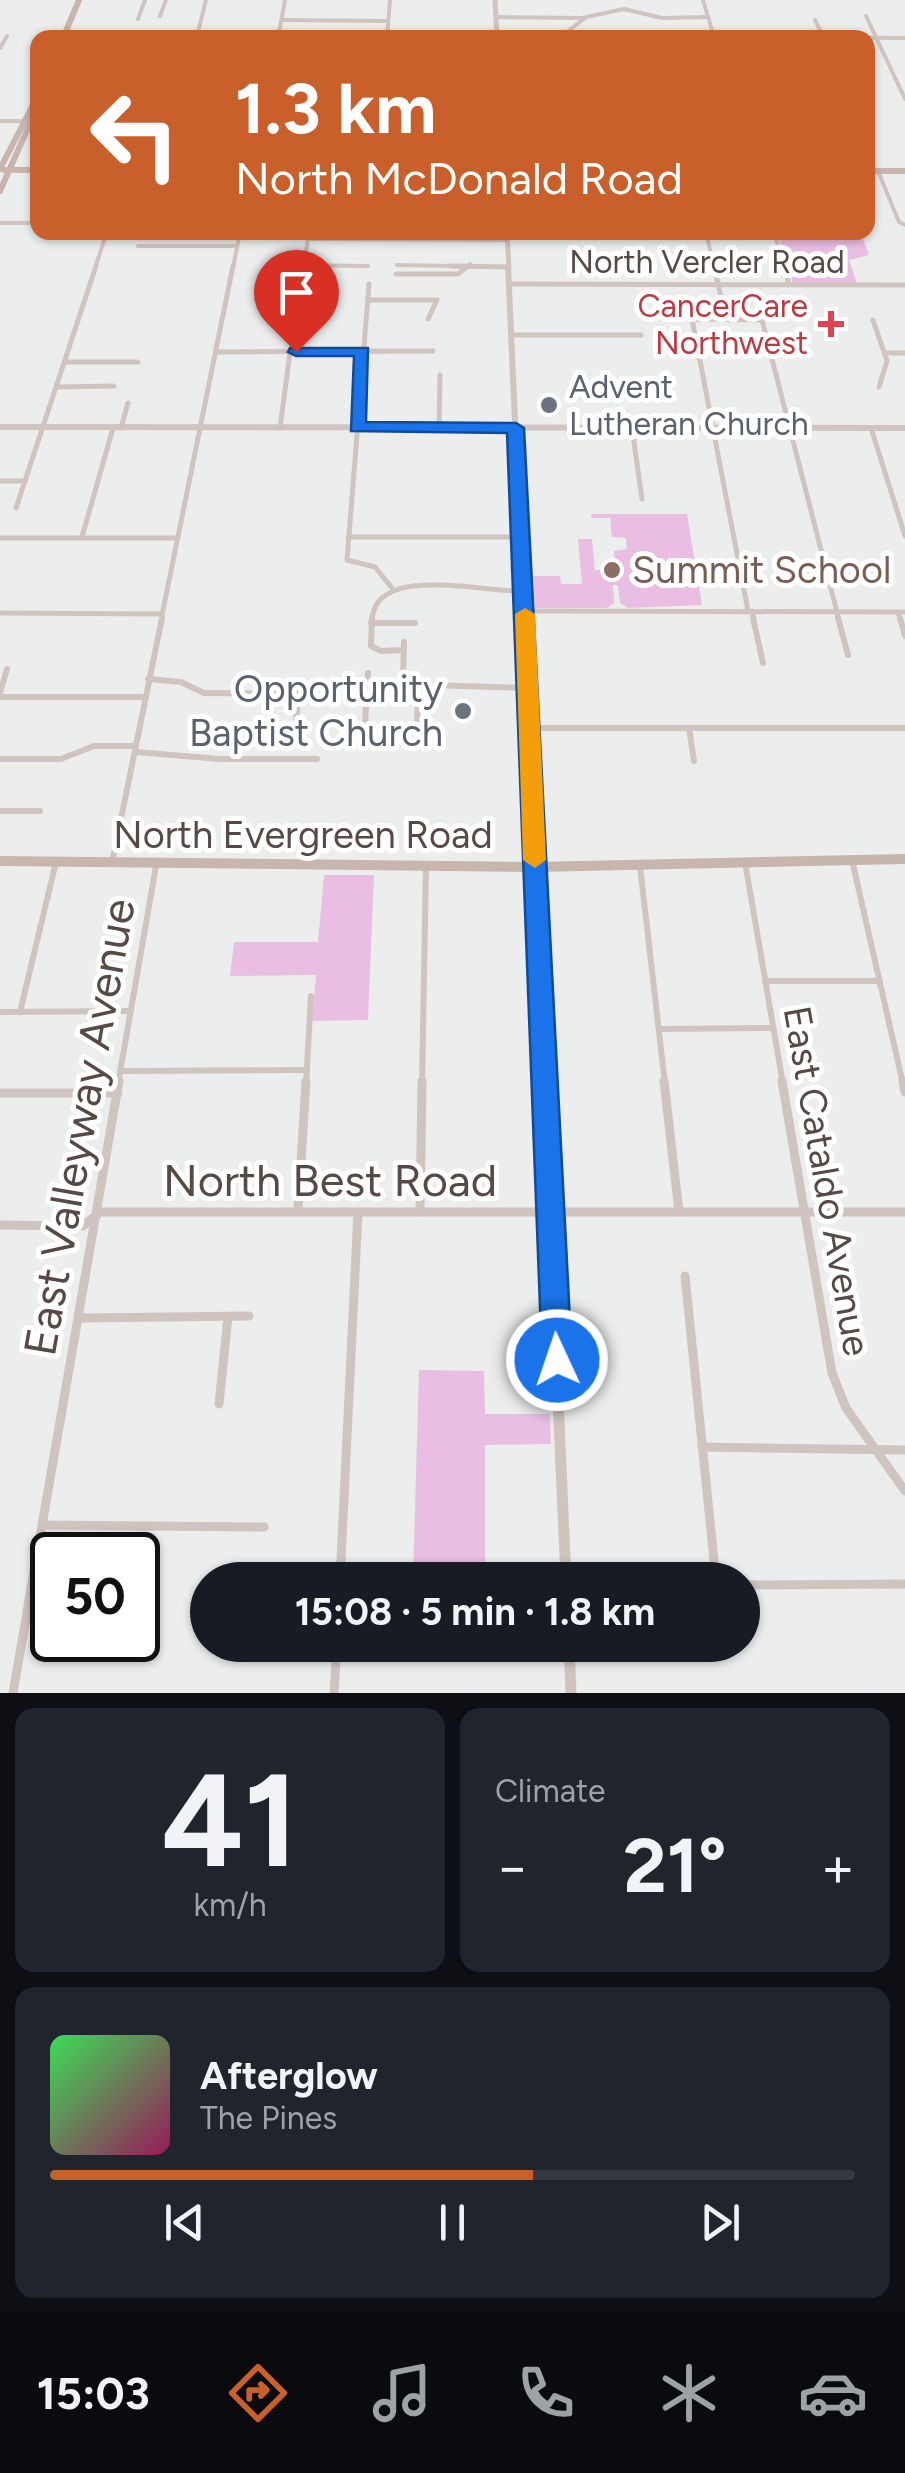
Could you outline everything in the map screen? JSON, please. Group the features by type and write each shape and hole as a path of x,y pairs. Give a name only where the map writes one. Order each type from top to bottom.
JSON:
{"main road":[{"path":"66,30 79,0"},
{"path":"495,0 497,30"},
{"path":"0,190 30,112"},
{"path":"27,119 0,168 30,169"},
{"path":"875,171 905,171"},
{"path":"507,240 565,1562"},
{"name":"North Evergreen Road","path":"0,862 535,866 905,859"},
{"path":"570,1662 571,1693"}],"street":[{"path":"138,19 145,0"},
{"path":"160,16 166,0"},
{"path":"198,30 206,0"},
{"path":"279,30 285,0"},
{"path":"387,30 390,0"},
{"path":"622,0 624,9"},
{"path":"702,0 712,30"},
{"path":"496,17 586,17 624,9 662,18 708,18"},
{"path":"866,16 873,30"},
{"path":"570,30 586,17"},
{"path":"281,20 388,21"},
{"path":"815,20 820,30"},
{"path":"0,48 7,36"},
{"path":"905,38 876,37 905,99"},
{"path":"0,121 27,119"},
{"path":"878,171 904,225"},
{"path":"0,223 30,223"},
{"path":"16,508 104,240"},
{"name":"East Valleyway Avenue","path":"112,864 239,240"},
{"path":"304,265 307,240"},
{"path":"708,240 726,320"},
{"path":"776,240 788,285"},
{"path":"138,246 238,246"},
{"path":"393,282 398,265 394,256"},
{"path":"396,274 458,274 470,264"},
{"path":"398,265 508,268"},
{"path":"276,266 368,266"},
{"path":"369,284 347,560 376,566 392,588"},
{"name":"North Vercler Road","path":"509,284 905,285"},
{"path":"368,300 437,300 428,319"},
{"path":"763,663 711,428 692,319 762,320 848,655"},
{"path":"873,320 886,353 887,368 879,387"},
{"path":"512,336 640,336"},
{"path":"216,352 433,351"},
{"path":"280,428 290,352"},
{"path":"886,353 905,353"},
{"path":"64,362 138,362"},
{"path":"438,427 440,374"},
{"path":"57,387 114,386"},
{"path":"82,538 128,402"},
{"path":"0,428 905,428"},
{"path":"632,428 642,499"},
{"path":"871,428 905,536"},
{"path":"0,481 25,482"},
{"path":"348,537 521,537"},
{"path":"0,538 177,538"},
{"path":"417,722 418,701 403,684 404,646 374,649 373,607 392,588 431,583 463,590 524,592"},
{"path":"525,611 902,612 905,636"},
{"path":"0,613 162,614"},
{"path":"371,623 415,623"},
{"path":"7,669 0,695 145,697"},
{"path":"365,724 368,673"},
{"path":"148,679 176,681 204,694 299,694"},
{"path":"296,719 300,684"},
{"path":"366,696 430,685 528,688"},
{"path":"530,728 905,728"},
{"path":"689,728 694,761"},
{"path":"0,759 61,759 94,746 220,759 317,758"},
{"path":"0,811 40,811"},
{"path":"852,859 905,1092"},
{"name":"East Cataldo Avenue","path":"745,860 832,1372 846,1408 905,1492"},
{"path":"20,1012 56,862"},
{"path":"639,864 679,1212"},
{"name":"East Valleyway Avenue","path":"13,1693 100,1212 156,866"},
{"path":"420,1212 426,866"},
{"path":"764,981 880,981"},
{"path":"298,1211 311,996"},
{"path":"0,1012 131,1011"},
{"path":"659,1029 772,1028"},
{"path":"122,1071 307,1070"},
{"path":"0,1092 118,1092"},
{"name":"North Best Road","path":"0,1225 83,1226 100,1212 905,1212"},
{"path":"341,1562 358,1212"},
{"path":"686,1276 714,1562"},
{"path":"80,1318 250,1316"},
{"path":"219,1404 228,1317"},
{"path":"702,1448 905,1450"},
{"path":"43,1525 264,1527"},
{"path":"760,1585 905,1584"},
{"path":"334,1693 335,1662"}],"shaded area":[{"path":"779,240 864,240 869,255 849,260 857,283 793,283"},
{"name":"Summit School","path":"591,514 687,514 702,605 628,608 620,603 618,585 613,585 614,603 607,608 535,608 533,576 560,576 561,584 582,584 578,539 592,539 595,570 616,570 614,551 627,549 626,538 612,537 610,518 592,518"},
{"path":"324,875 374,875 368,1020 312,1021 316,975 230,976 234,942 318,942"},
{"path":"419,1370 484,1371 485,1414 550,1414 551,1444 485,1445 485,1562 414,1562"}],"slow traffic":[{"path":"525,614 535,860"}],"place":[{"name":"CancerCare Northwest","path":"831,324"},
{"name":"Advent Lutheran Church","path":"549,405"},
{"name":"Summit School","path":"612,570"},
{"name":"Opportunity Baptist Church","path":"463,711"}],"route":[{"path":"296,352 362,351 357,428 516,428 557,1360"}]}
